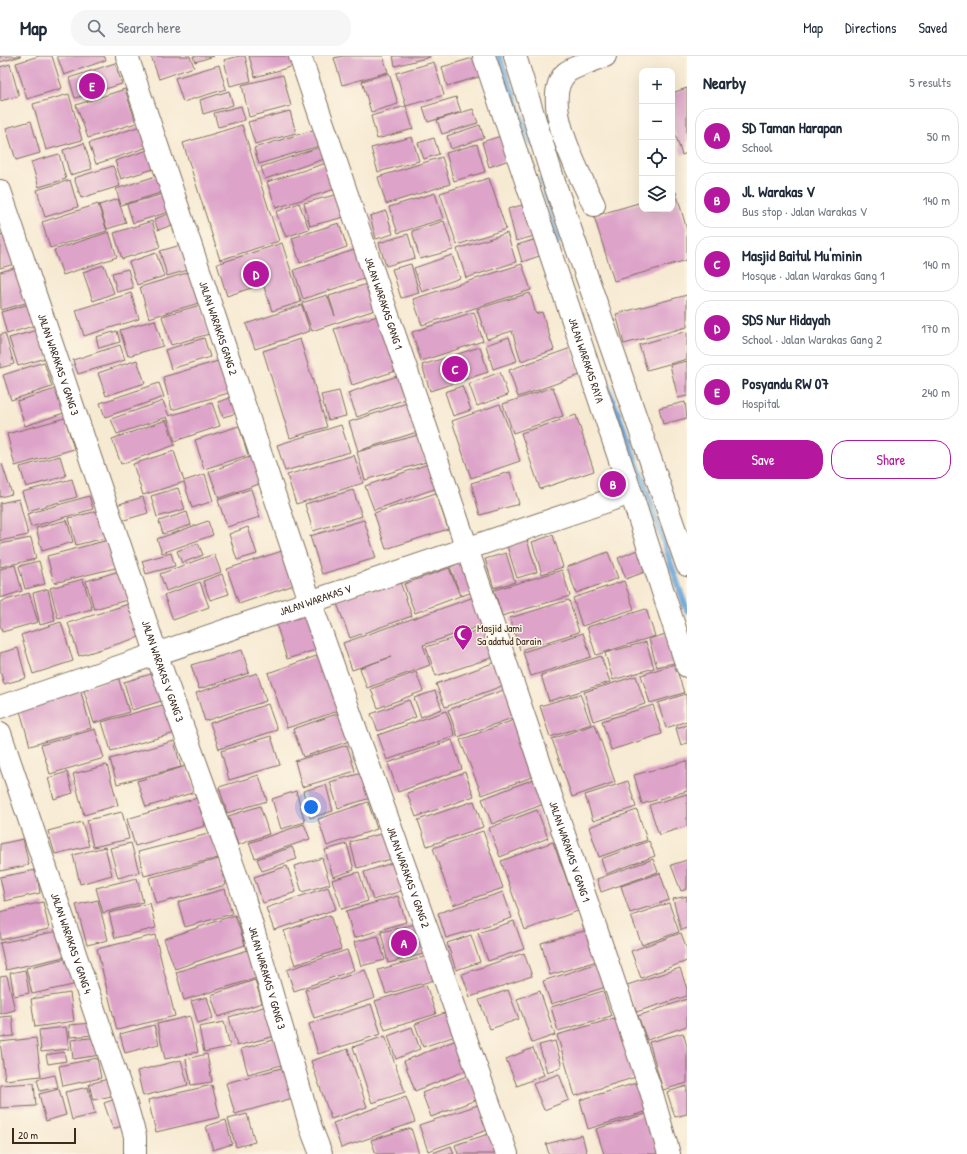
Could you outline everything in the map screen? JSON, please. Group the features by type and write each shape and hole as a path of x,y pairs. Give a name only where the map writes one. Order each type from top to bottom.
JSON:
{"street":[{"name":"JALAN WARAKAS GANG 2","path":"127,56 310,601"},
{"name":"JALAN WARAKAS GANG 1","path":"300,56 468,549"},
{"name":"JALAN WARAKAS RAYA","path":"484,56 542,187 631,493 687,666"},
{"path":"515,56 542,187 687,565"},
{"path":"594,205 564,142 558,110 558,86 566,73 605,56"},
{"path":"542,187 578,171"},
{"name":"JALAN WARAKAS V GANG 3","path":"0,191 157,653 240,888 311,1128 321,1154"},
{"name":"JALAN WARAKAS V","path":"0,707 631,493"},
{"name":"JALAN WARAKAS V GANG 1","path":"468,549 652,1094 670,1154"},
{"name":"JALAN WARAKAS V GANG 2","path":"310,601 507,1154"},
{"name":"JALAN WARAKAS V GANG 4","path":"0,733 125,1101 135,1136 135,1154"}],"building":[{"path":"0,56 21,56 0,62"},
{"path":"39,56 52,56 62,88 27,99 16,63"},
{"path":"57,56 104,56 106,60 64,75"},
{"path":"151,56 190,56 194,67 159,79"},
{"path":"193,56 214,56 195,62"},
{"path":"245,56 251,81 230,86 224,60"},
{"path":"249,56 291,56 294,66 255,77"},
{"path":"343,56 383,56 388,72 342,85 334,58"},
{"path":"393,56 430,56 430,57 395,66"},
{"path":"476,57 482,76 447,86 442,67"},
{"path":"434,62 444,95 406,106 396,73"},
{"path":"115,63 122,84 75,98 69,78"},
{"path":"10,64 19,96 0,101 0,67"},
{"path":"219,65 226,89 183,102 175,78"},
{"path":"389,73 398,104 371,112 362,81"},
{"path":"283,75 291,106 249,117 242,85"},
{"path":"687,88 687,153 682,155 675,133 675,92"},
{"path":"125,89 136,123 88,138 76,105"},
{"path":"229,91 233,105 203,114 200,100"},
{"path":"69,94 82,140 46,150 33,104"},
{"path":"456,97 461,112 428,122 423,107"},
{"path":"241,106 245,120 218,127 214,113"},
{"path":"406,106 413,129 377,139 371,116"},
{"path":"473,109 478,123 442,134 437,120"},
{"path":"290,111 296,133 255,144 248,122"},
{"path":"31,121 40,153 16,160 6,128"},
{"path":"147,124 154,145 96,164 89,143"},
{"path":"242,125 279,241 220,260 183,143"},
{"path":"480,125 484,138 451,149 447,136"},
{"path":"323,127 328,143 259,164 254,148"},
{"path":"504,135 512,159 489,167 482,142"},
{"path":"412,137 419,161 378,172 371,148"},
{"path":"434,138 439,154 424,159 418,143"},
{"path":"84,143 92,169 70,175 63,150"},
{"path":"329,144 333,156 265,179 261,167"},
{"path":"477,144 485,172 454,181 446,153"},
{"path":"154,148 160,167 121,179 115,161"},
{"path":"59,154 66,179 39,187 31,162"},
{"path":"442,157 450,184 386,204 378,177"},
{"path":"330,162 338,188 276,208 267,182"},
{"path":"113,166 120,186 81,198 74,178"},
{"path":"165,173 170,190 121,205 116,189"},
{"path":"489,178 506,229 457,245 440,193"},
{"path":"70,180 78,207 45,217 37,190"},
{"path":"675,192 687,230 687,260 614,281 594,216 639,203 639,212 675,212"},
{"path":"167,193 172,211 133,223 127,204"},
{"path":"342,193 348,216 310,226 304,203"},
{"path":"435,193 443,219 398,233 389,207"},
{"path":"118,199 126,223 107,229 99,205"},
{"path":"299,203 309,229 286,237 276,212"},
{"path":"529,203 538,235 516,241 508,209"},
{"path":"98,204 107,231 50,248 42,222"},
{"path":"177,211 181,222 158,230 154,219"},
{"path":"386,211 393,234 376,239 370,216"},
{"path":"152,221 160,247 122,259 114,233"},
{"path":"444,221 453,250 420,259 412,231"},
{"path":"339,223 347,247 300,263 292,238"},
{"path":"9,232 18,263 0,268 0,235"},
{"path":"109,232 117,257 63,275 54,250"},
{"path":"507,233 516,262 466,278 457,249"},
{"path":"408,234 415,258 386,266 379,243"},
{"path":"540,238 545,254 522,262 517,245"},
{"path":"188,243 195,268 167,276 160,251"},
{"path":"282,243 301,302 272,311 263,284 227,296 217,264"},
{"path":"357,249 367,278 303,299 294,270"},
{"path":"156,253 164,276 137,285 129,262"},
{"path":"452,255 460,278 422,292 414,268"},
{"path":"411,264 419,293 401,298 392,269"},
{"path":"522,264 531,290 422,325 413,299"},
{"path":"104,265 114,293 93,301 83,272"},
{"path":"22,266 32,301 1,310 0,272"},
{"path":"128,269 133,288 117,292 112,273"},
{"path":"193,271 202,302 149,318 140,287"},
{"path":"370,283 378,309 312,331 302,303 327,295 335,316 329,296"},
{"path":"131,293 139,319 84,336 76,310"},
{"path":"530,293 536,314 542,312 554,350 521,361 512,331 487,339 477,309"},
{"path":"687,295 687,327 624,344 616,314"},
{"path":"33,303 39,324 7,334 1,312"},
{"path":"200,305 209,334 171,345 162,316"},
{"path":"302,305 310,331 255,349 246,324"},
{"path":"474,312 483,341 421,361 412,332"},
{"path":"381,315 399,370 352,385 334,329"},
{"path":"155,320 163,346 128,356 120,330"},
{"path":"41,329 49,357 18,366 9,338"},
{"path":"117,331 120,342 99,348 96,337"},
{"path":"687,331 687,359 647,370 639,345"},
{"path":"5,333 14,364 0,368 0,335"},
{"path":"509,337 517,361 493,369 486,345"},
{"path":"204,338 210,357 171,369 165,350"},
{"path":"300,339 327,427 290,438 263,351"},
{"path":"120,345 125,360 78,374 73,360"},
{"path":"480,347 488,372 430,391 422,365"},
{"path":"571,348 580,375 518,397 509,370"},
{"path":"225,359 235,391 172,410 163,377"},
{"path":"137,360 145,383 106,396 98,373"},
{"path":"687,361 687,396 678,398 670,365"},
{"path":"44,362 52,387 11,400 3,375"},
{"path":"500,372 508,395 477,406 469,384"},
{"path":"403,374 411,397 357,417 348,393"},
{"path":"159,383 164,397 105,417 100,403"},
{"path":"462,386 471,410 453,416 445,392"},
{"path":"553,387 563,416 513,433 503,404"},
{"path":"59,388 67,412 25,426 17,401"},
{"path":"339,391 346,416 328,420 321,395"},
{"path":"236,396 241,412 223,417 218,402"},
{"path":"163,401 169,416 212,403 220,426 175,441 167,417 117,434 111,419"},
{"path":"685,402 687,418 663,424 659,408"},
{"path":"407,403 417,432 358,451 349,422"},
{"path":"500,404 520,461 471,478 452,421"},
{"path":"576,415 594,471 540,489 521,433"},
{"path":"65,418 74,449 15,466 7,434"},
{"path":"166,420 175,445 121,464 112,439"},
{"path":"341,425 350,452 285,471 277,445"},
{"path":"239,426 248,455 204,469 195,440"},
{"path":"418,435 426,462 365,480 357,452"},
{"path":"174,451 184,481 205,474 213,501 192,508 184,482 143,495 133,464"},
{"path":"255,455 265,482 219,498 209,472"},
{"path":"354,455 363,483 296,504 287,475"},
{"path":"60,456 66,476 26,487 20,467"},
{"path":"431,463 440,487 374,510 365,486"},
{"path":"2,464 12,494 0,497 0,465"},
{"path":"510,472 519,504 480,515 471,483"},
{"path":"72,479 77,497 28,511 22,492"},
{"path":"178,488 185,509 157,517 151,496"},
{"path":"251,489 260,517 227,527 218,500"},
{"path":"353,490 362,516 313,531 305,504"},
{"path":"436,493 448,529 386,549 374,513"},
{"path":"89,496 93,509 31,527 27,514"},
{"path":"143,497 148,513 121,521 116,505"},
{"path":"19,499 28,535 0,541 0,503"},
{"path":"102,510 109,537 76,545 69,518"},
{"path":"187,512 191,525 163,534 159,521"},
{"path":"67,520 73,542 42,551 36,528"},
{"path":"364,520 376,558 322,574 310,536"},
{"path":"208,521 213,535 162,553 157,539"},
{"path":"248,527 257,554 237,560 229,534"},
{"path":"553,535 563,567 542,574 532,542"},
{"path":"31,538 36,559 0,567 0,544"},
{"path":"112,539 119,567 54,583 47,556"},
{"path":"527,540 537,572 517,578 507,546"},
{"path":"198,543 203,555 182,563 177,551"},
{"path":"642,548 650,570 626,579 618,558"},
{"path":"282,551 294,585 239,604 227,569"},
{"path":"608,552 618,578 576,593 567,567"},
{"path":"171,553 175,566 146,574 142,561"},
{"path":"506,553 515,582 494,588 485,559"},
{"path":"214,554 221,572 166,591 160,574"},
{"path":"468,560 479,590 461,596 450,567"},
{"path":"39,561 45,584 25,589 19,566"},
{"path":"15,565 22,591 0,598 0,569"},
{"path":"449,568 460,596 415,613 404,584"},
{"path":"123,570 131,599 94,609 86,581"},
{"path":"562,570 570,596 502,616 494,590"},
{"path":"222,574 229,594 210,600 203,581"},
{"path":"83,579 92,609 58,618 50,588"},
{"path":"399,579 412,616 350,638 336,601"},
{"path":"624,581 634,609 582,626 573,598"},
{"path":"200,582 209,607 173,620 164,595"},
{"path":"48,589 55,621 40,625 33,593"},
{"path":"29,593 38,622 2,632 0,624 0,602"},
{"path":"477,596 486,624 423,645 430,665 367,688 360,668 391,657 352,670 343,643"},
{"path":"569,600 579,632 520,650 510,618"},
{"path":"132,603 143,636 79,656 68,623"},
{"path":"312,608 325,647 287,659 275,620"},
{"path":"646,609 655,636 596,655 587,627"},
{"path":"61,622 73,661 33,674 21,635"},
{"name":"Masjid Jami Sa'adatud Darain","path":"490,626 500,655 436,676 426,647"},
{"path":"673,632 681,661 657,667 649,639"},
{"path":"583,633 591,657 531,676 523,652"},
{"path":"646,642 654,668 613,680 605,653"},
{"path":"18,648 26,678 4,684 0,670 0,653"},
{"path":"242,650 249,673 199,689 191,665"},
{"path":"325,653 344,709 287,728 268,673"},
{"path":"601,656 610,682 549,701 541,675"},
{"path":"501,660 510,683 445,707 436,684"},
{"path":"675,664 684,693 650,703 641,675"},
{"path":"158,672 165,700 132,710 124,682"},
{"path":"416,672 423,691 378,708 371,689"},
{"path":"257,673 266,701 205,721 196,693"},
{"path":"636,676 645,704 593,721 584,692"},
{"path":"118,677 129,712 94,723 83,688"},
{"path":"512,687 521,715 458,737 448,710"},
{"path":"80,689 91,728 30,746 19,707"},
{"path":"435,691 442,709 421,717 414,698"},
{"path":"580,694 591,724 550,737 540,706"},
{"path":"686,694 687,721 666,728 658,703"},
{"path":"409,700 416,717 378,731 371,714"},
{"path":"166,704 175,733 111,751 102,722"},
{"path":"268,704 277,730 219,749 210,723"},
{"path":"653,705 662,734 611,750 602,721"},
{"path":"345,711 355,739 303,757 293,729"},
{"path":"446,711 455,736 387,760 378,735"},
{"path":"514,720 535,776 482,795 460,740"},
{"path":"595,724 615,782 572,797 552,739"},
{"path":"687,725 687,743 681,745 676,728"},
{"path":"95,729 104,758 50,774 41,745"},
{"path":"271,736 280,765 229,780 221,751"},
{"path":"452,740 462,769 398,792 388,763"},
{"path":"174,741 181,767 117,784 110,759"},
{"path":"347,745 355,771 302,787 295,761"},
{"path":"687,761 687,791 642,804 634,775"},
{"path":"107,765 118,805 84,815 73,774"},
{"path":"186,766 195,792 146,807 137,781"},
{"path":"369,771 377,796 338,808 330,782"},
{"path":"67,772 73,793 54,799 48,778"},
{"path":"465,772 474,796 416,817 407,793"},
{"path":"259,775 267,801 227,813 219,787"},
{"path":"534,779 544,804 492,824 482,799"},
{"path":"628,781 636,807 593,821 585,795"},
{"path":"326,785 333,811 310,818 303,791"},
{"path":"296,791 305,822 281,829 272,799"},
{"path":"687,794 687,826 659,835 649,805"},
{"path":"197,798 205,826 135,846 127,819"},
{"path":"474,801 483,827 427,846 418,820"},
{"path":"368,802 377,829 327,846 318,819"},
{"path":"260,806 269,834 238,845 228,816"},
{"path":"537,810 548,838 500,857 489,828"},
{"path":"637,810 647,840 599,857 589,827"},
{"path":"122,812 129,839 93,847 87,820"},
{"path":"82,822 89,846 55,854 48,831"},
{"path":"304,824 310,839 255,858 249,843"},
{"path":"483,831 503,888 453,905 433,848"},
{"path":"388,832 395,858 357,868 350,842"},
{"path":"212,833 218,858 144,876 138,852"},
{"path":"23,839 29,865 0,871 0,844"},
{"path":"649,841 655,856 606,874 601,859"},
{"path":"553,842 578,911 525,930 501,861"},
{"path":"131,843 139,872 118,878 110,848"},
{"path":"347,844 354,870 333,877 325,850"},
{"path":"105,847 112,875 80,884 73,855"},
{"path":"292,847 297,859 262,871 257,859"},
{"path":"322,858 330,884 302,892 294,866"},
{"path":"219,859 226,885 156,904 149,878"},
{"path":"653,859 658,872 601,892 597,879"},
{"path":"687,860 687,889 681,891 671,865"},
{"path":"395,862 404,890 373,900 364,872"},
{"path":"287,866 296,892 263,903 254,877"},
{"path":"36,870 40,893 5,901 0,877"},
{"path":"359,872 368,901 342,909 332,880"},
{"path":"660,873 669,900 630,913 621,886"},
{"path":"137,878 143,902 103,913 96,888"},
{"path":"328,887 336,909 274,930 266,908"},
{"path":"225,889 232,914 185,927 178,902"},
{"path":"503,892 512,918 446,938 438,913"},
{"path":"398,896 406,922 354,938 346,911"},
{"path":"687,896 687,928 681,930 673,899"},
{"path":"98,900 108,940 87,945 76,905"},
{"path":"43,902 49,929 0,940 0,912"},
{"path":"150,903 156,928 115,938 109,913"},
{"path":"669,903 679,932 642,945 631,916"},
{"path":"235,915 245,945 175,969 164,939"},
{"path":"330,915 341,949 295,965 284,931"},
{"path":"514,921 524,949 488,961 478,933"},
{"path":"420,923 428,953 388,963 381,932"},
{"path":"595,928 604,959 550,975 541,943"},
{"path":"63,930 69,956 6,970 0,943"},
{"path":"681,933 687,949 687,961 641,978 631,951"},
{"path":"155,935 175,1016 117,1030 97,949"},
{"path":"471,935 480,962 456,970 447,943"},
{"path":"378,936 385,960 361,966 354,942"},
{"path":"248,950 257,978 184,1000 176,972"},
{"path":"347,950 354,970 294,991 287,970"},
{"path":"524,953 532,976 470,997 462,974"},
{"path":"431,955 438,979 386,994 378,970"},
{"path":"67,958 73,985 32,994 26,968"},
{"path":"598,963 606,987 551,1004 543,981"},
{"path":"680,968 687,989 687,996 636,1012 627,985"},
{"path":"25,970 29,993 14,996 10,973"},
{"path":"365,970 375,998 314,1018 305,990"},
{"path":"7,976 15,1010 0,1014 0,977"},
{"path":"255,980 262,1003 218,1017 211,995"},
{"path":"426,985 436,1014 385,1030 375,1001"},
{"path":"508,990 519,1019 490,1029 479,1000"},
{"path":"540,991 555,1035 532,1043 517,999"},
{"path":"603,991 611,1016 558,1031 551,1007"},
{"path":"70,993 74,1021 35,1027 31,999"},
{"path":"207,997 213,1018 198,1023 191,1001"},
{"path":"687,999 687,1026 647,1040 638,1016"},
{"path":"371,1004 381,1034 318,1054 309,1024"},
{"path":"267,1006 275,1036 237,1046 229,1017"},
{"path":"453,1010 461,1034 423,1047 415,1024"},
{"path":"12,1016 14,1036 0,1037 0,1017"},
{"path":"190,1016 198,1052 165,1059 157,1024"},
{"path":"618,1017 636,1077 575,1096 557,1035"},
{"path":"224,1022 230,1047 204,1052 199,1027"},
{"path":"92,1023 93,1035 70,1037 69,1025"},
{"path":"154,1025 159,1044 125,1053 120,1034"},
{"path":"66,1027 69,1049 41,1052 39,1030"},
{"path":"412,1027 420,1049 396,1059 388,1036"},
{"path":"683,1033 687,1046 687,1083 663,1090 649,1042"},
{"path":"385,1036 405,1092 372,1103 353,1047"},
{"path":"99,1037 101,1055 73,1059 71,1040"},
{"path":"36,1038 41,1076 5,1080 0,1042"},
{"path":"277,1039 285,1064 248,1074 241,1049"},
{"path":"459,1039 470,1069 415,1091 404,1061"},
{"path":"555,1041 562,1067 547,1072 539,1045"},
{"path":"533,1048 544,1075 517,1086 506,1059"},
{"path":"348,1049 367,1107 331,1119 311,1061"},
{"path":"64,1052 66,1061 48,1064 46,1055"},
{"path":"207,1054 212,1082 191,1085 186,1059"},
{"path":"97,1058 101,1078 63,1086 59,1066"},
{"path":"181,1060 188,1085 143,1096 137,1071"},
{"path":"285,1067 293,1098 235,1114 226,1083"},
{"path":"472,1074 481,1098 431,1117 422,1093"},
{"path":"559,1074 569,1100 544,1110 533,1084"},
{"path":"55,1075 58,1087 40,1091 37,1079"},
{"path":"112,1078 116,1095 93,1100 89,1084"},
{"path":"646,1080 655,1109 588,1129 580,1100"},
{"path":"34,1083 36,1106 0,1108 0,1085"},
{"path":"212,1085 220,1117 156,1132 148,1100"},
{"path":"687,1086 687,1114 675,1117 667,1092"},
{"path":"88,1087 95,1114 72,1120 65,1092"},
{"path":"59,1089 66,1115 46,1121 39,1094"},
{"path":"121,1097 130,1123 113,1129 104,1103"},
{"path":"406,1097 415,1122 341,1148 333,1123"},
{"path":"484,1103 493,1128 428,1151 419,1125"},
{"path":"652,1112 665,1154 604,1154 596,1129"},
{"path":"247,1114 255,1142 236,1147 228,1119"},
{"path":"226,1120 232,1144 213,1150 206,1126"},
{"path":"411,1128 419,1154 376,1154 371,1140"},
{"path":"491,1133 498,1154 458,1154 455,1145"},
{"path":"582,1135 587,1154 549,1154 546,1144"},
{"path":"451,1146 454,1154 430,1154"}],"waterway":[{"path":"499,56 531,143"},
{"path":"542,180 558,243"},
{"path":"597,358 640,472 687,611"}],"place":[{"name":"Posyandu RW 07","path":"92,86"},
{"name":"SDS Nur Hidayah","path":"256,274"},
{"name":"Masjid Baitul Mu'minin","path":"455,369"},
{"name":"Jl. Warakas V","path":"613,484"},
{"name":"Masjid Jami Sa'adatud Darain","path":"463,651"},
{"name":"SD Taman Harapan","path":"404,943"}]}
